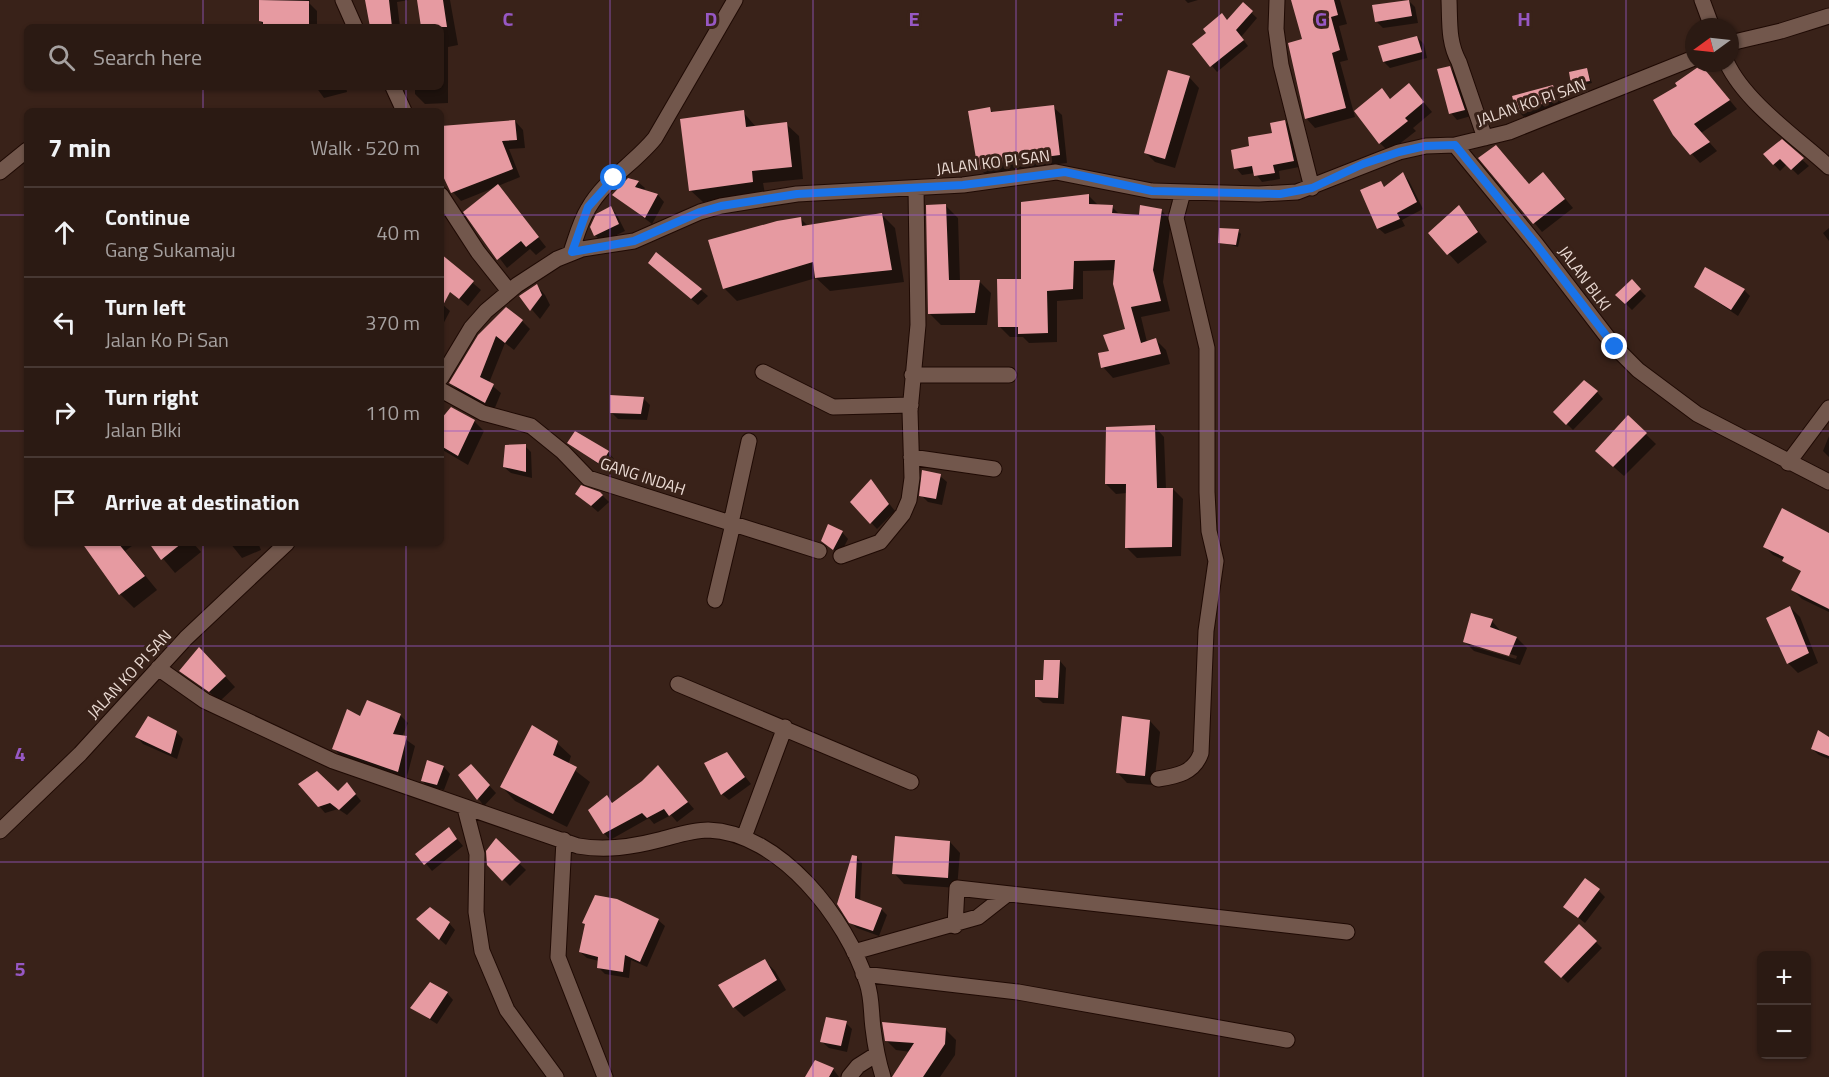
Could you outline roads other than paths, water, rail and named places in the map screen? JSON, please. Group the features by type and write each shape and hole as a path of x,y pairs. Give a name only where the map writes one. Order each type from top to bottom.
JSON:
{"street":[{"path":"343,0 354,24"},
{"path":"572,252 588,207 600,192 645,151 655,138 735,0"},
{"path":"1277,0 1276,29 1281,65 1312,188"},
{"path":"1449,0 1450,37 1453,52 1459,62 1485,138"},
{"path":"1702,0 1709,18"},
{"path":"1739,40 1829,16"},
{"name":"JALAN KO PI SAN","path":"444,373 471,328 509,291 572,252 634,241 700,212 755,200 827,192 1000,181 1065,172 1120,185 1183,192 1280,194 1312,188 1390,154 1425,146 1455,145 1485,138 1574,108 1685,62"},
{"path":"1731,72 1751,97 1829,167"},
{"path":"394,90 403,108"},
{"name":"JALAN BLKI","path":"1455,145 1536,244 1615,347 1638,370 1697,414 1788,463 1829,482"},
{"path":"0,172 24,152"},
{"path":"841,556 880,542 903,514 910,493 912,375 918,325 916,188"},
{"path":"1158,780 1185,772 1194,766 1201,753 1206,631 1216,561 1209,531 1207,492 1207,348 1176,218 1183,192"},
{"path":"444,200 472,243 509,291"},
{"path":"764,372 833,407 911,405"},
{"path":"912,375 1009,375"},
{"name":"GANG INDAH","path":"444,392 483,413 531,426 588,478 819,551"},
{"path":"1788,463 1829,408"},
{"path":"715,600 749,441"},
{"path":"911,457 994,469"},
{"name":"JALAN KO PI SAN","path":"0,831 80,754 158,668 284,546"},
{"path":"158,668 205,701 333,761 564,840 598,849 648,843 706,830 744,837 771,851 796,872 826,908 854,952 871,1003 877,1054 883,1077"},
{"path":"678,684 785,727 911,782"},
{"path":"744,837 785,727"},
{"path":"465,808 477,854 477,933 482,951 507,1010 556,1077"},
{"path":"564,840 558,957 605,1077"},
{"path":"955,926 957,888 1347,932"},
{"path":"854,952 955,926 978,917 1006,895"},
{"path":"863,974 1018,992 1287,1040"},
{"path":"849,1077 858,1066 877,1054"}]}
